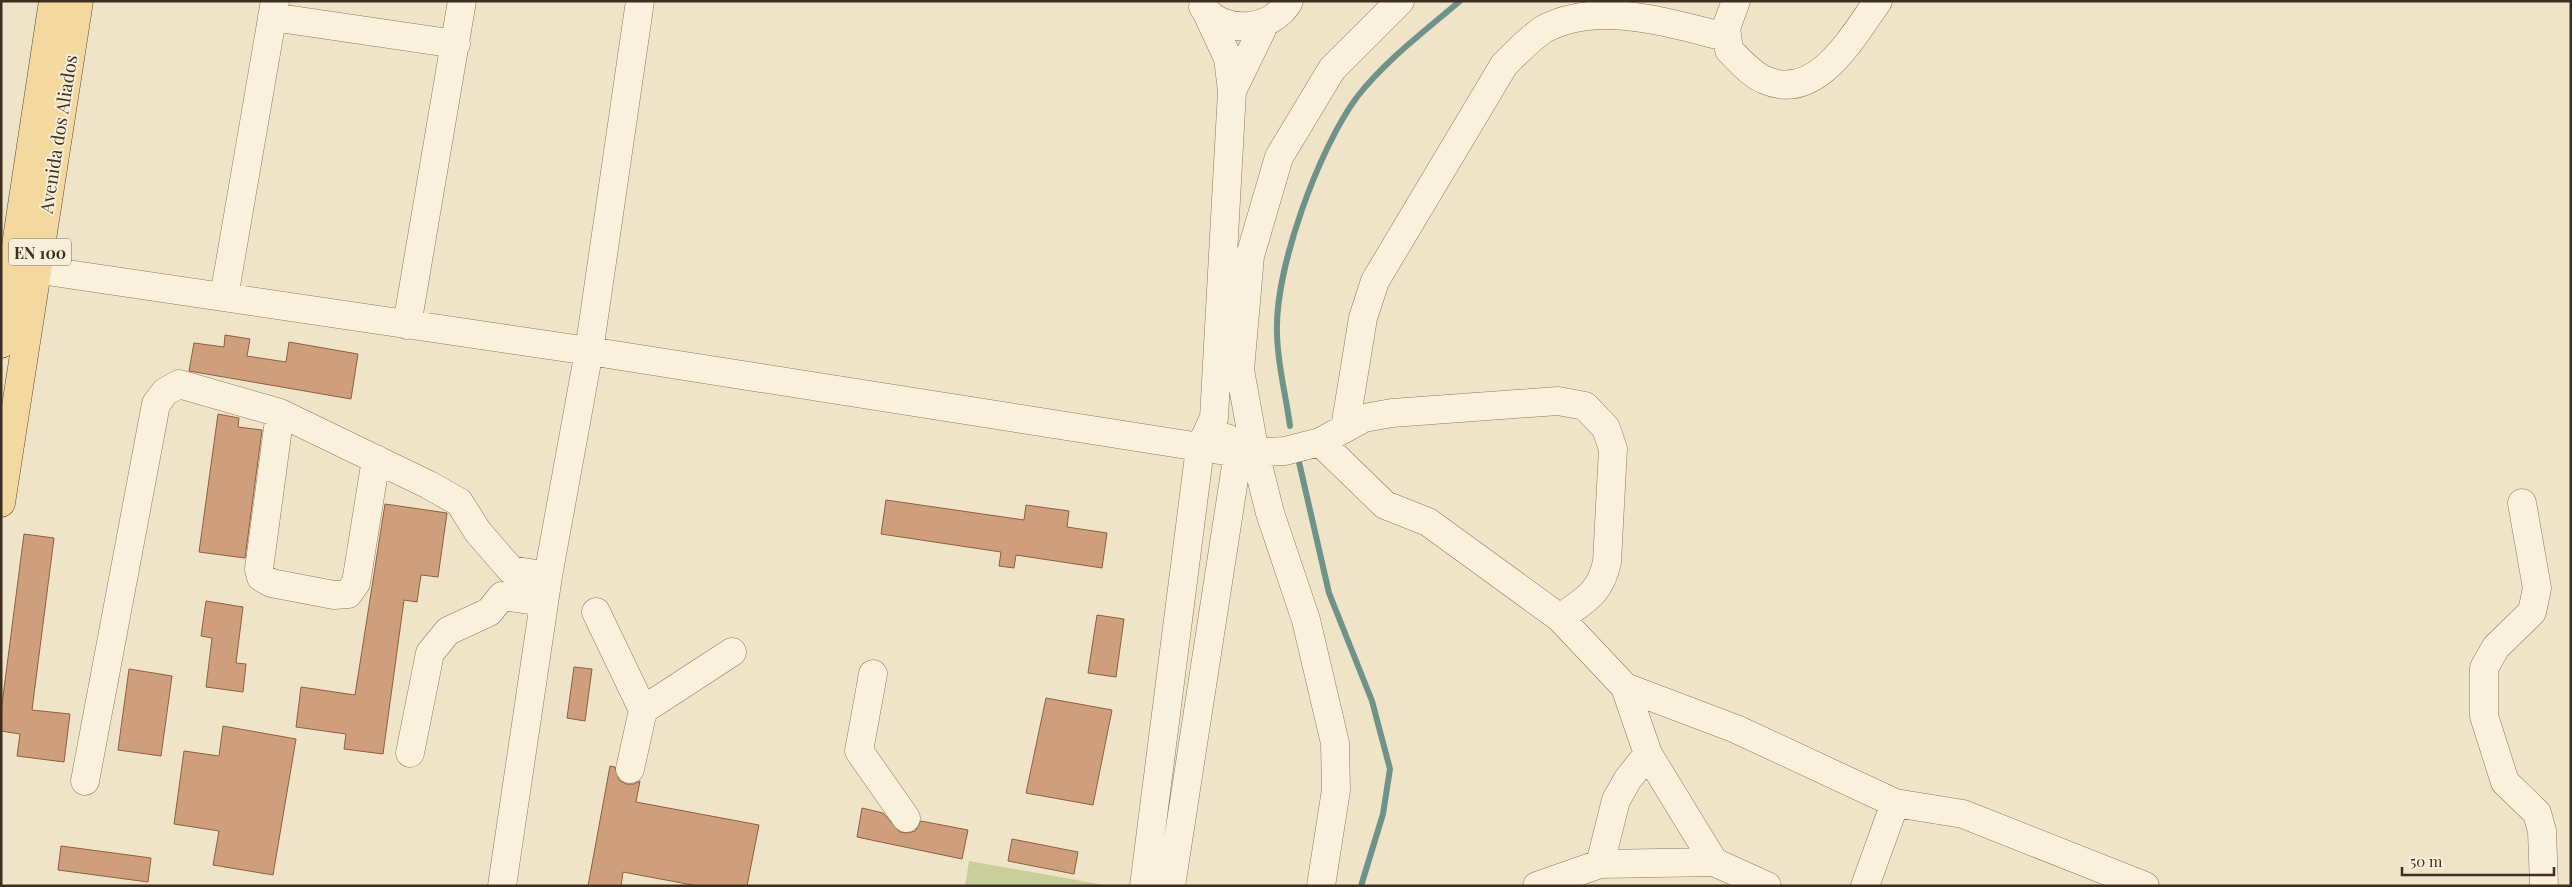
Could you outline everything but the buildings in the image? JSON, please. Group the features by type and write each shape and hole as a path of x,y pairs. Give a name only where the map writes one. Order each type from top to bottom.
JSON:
{"main road":[{"name":"Avenida dos Aliados","path":"1,503 17,266 53,1"},
{"name":"Avenida dos Aliados","path":"1,344 17,266 79,1"}],"street":[{"path":"407,325 462,1"},
{"path":"502,886 546,589 589,351 640,1"},
{"path":"1203,6 1214,18 1233,26 1246,27 1265,23 1274,18 1289,1"},
{"path":"1172,886 1246,453 1240,370 1250,256 1279,157 1332,69 1400,1"},
{"path":"1736,1 1726,28 1729,50 1764,80 1792,85 1809,78 1834,63 1878,1"},
{"path":"1144,886 1200,448 1214,418 1232,91 1228,58 1203,6"},
{"path":"224,297 273,9 456,44"},
{"path":"1345,428 1363,318 1375,281 1504,65 1523,46 1545,29 1574,15 1619,11 1726,37"},
{"path":"1232,91 1265,23"},
{"path":"17,266 589,351 1200,448 1246,453 1284,450 1320,442 1364,418 1392,413 1558,402 1585,406 1606,428 1613,449 1607,562 1603,578 1594,594 1560,618"},
{"path":"85,781 156,404 164,392 178,384 280,413 376,458 459,502 478,532 511,570 546,589"},
{"path":"280,413 259,569 262,577 271,583 334,595 348,594 356,583 376,458"},
{"path":"1214,418 1246,453 1270,513 1306,620 1335,742 1336,790 1321,886"},
{"path":"1320,442 1385,505 1428,522 1560,618 1625,687 1648,754 1714,862"},
{"path":"2522,503 2537,588 2532,612 2496,647 2484,668 2484,716 2505,782 2537,813 2542,831 2544,886"},
{"path":"410,753 430,653 448,631 489,612 502,596 546,589"},
{"path":"596,612 643,710 630,769"},
{"path":"643,710 732,652"},
{"path":"873,674 859,751 906,818"},
{"path":"1625,687 1736,729 1896,803 1963,814 2145,886"},
{"path":"1600,864 1616,800 1628,779 1648,754"},
{"path":"1865,886 1896,803"},
{"path":"1537,886 1600,864 1714,862 1761,885"}],"green space":[{"path":"969,861 1110,886 965,886"}],"waterway":[{"path":"1290,426 1278,355 1278,306 1291,243 1314,177 1343,119 1368,83 1393,58 1460,1"},
{"path":"1299,462 1329,593 1372,701 1390,769 1383,814 1361,886"}]}
